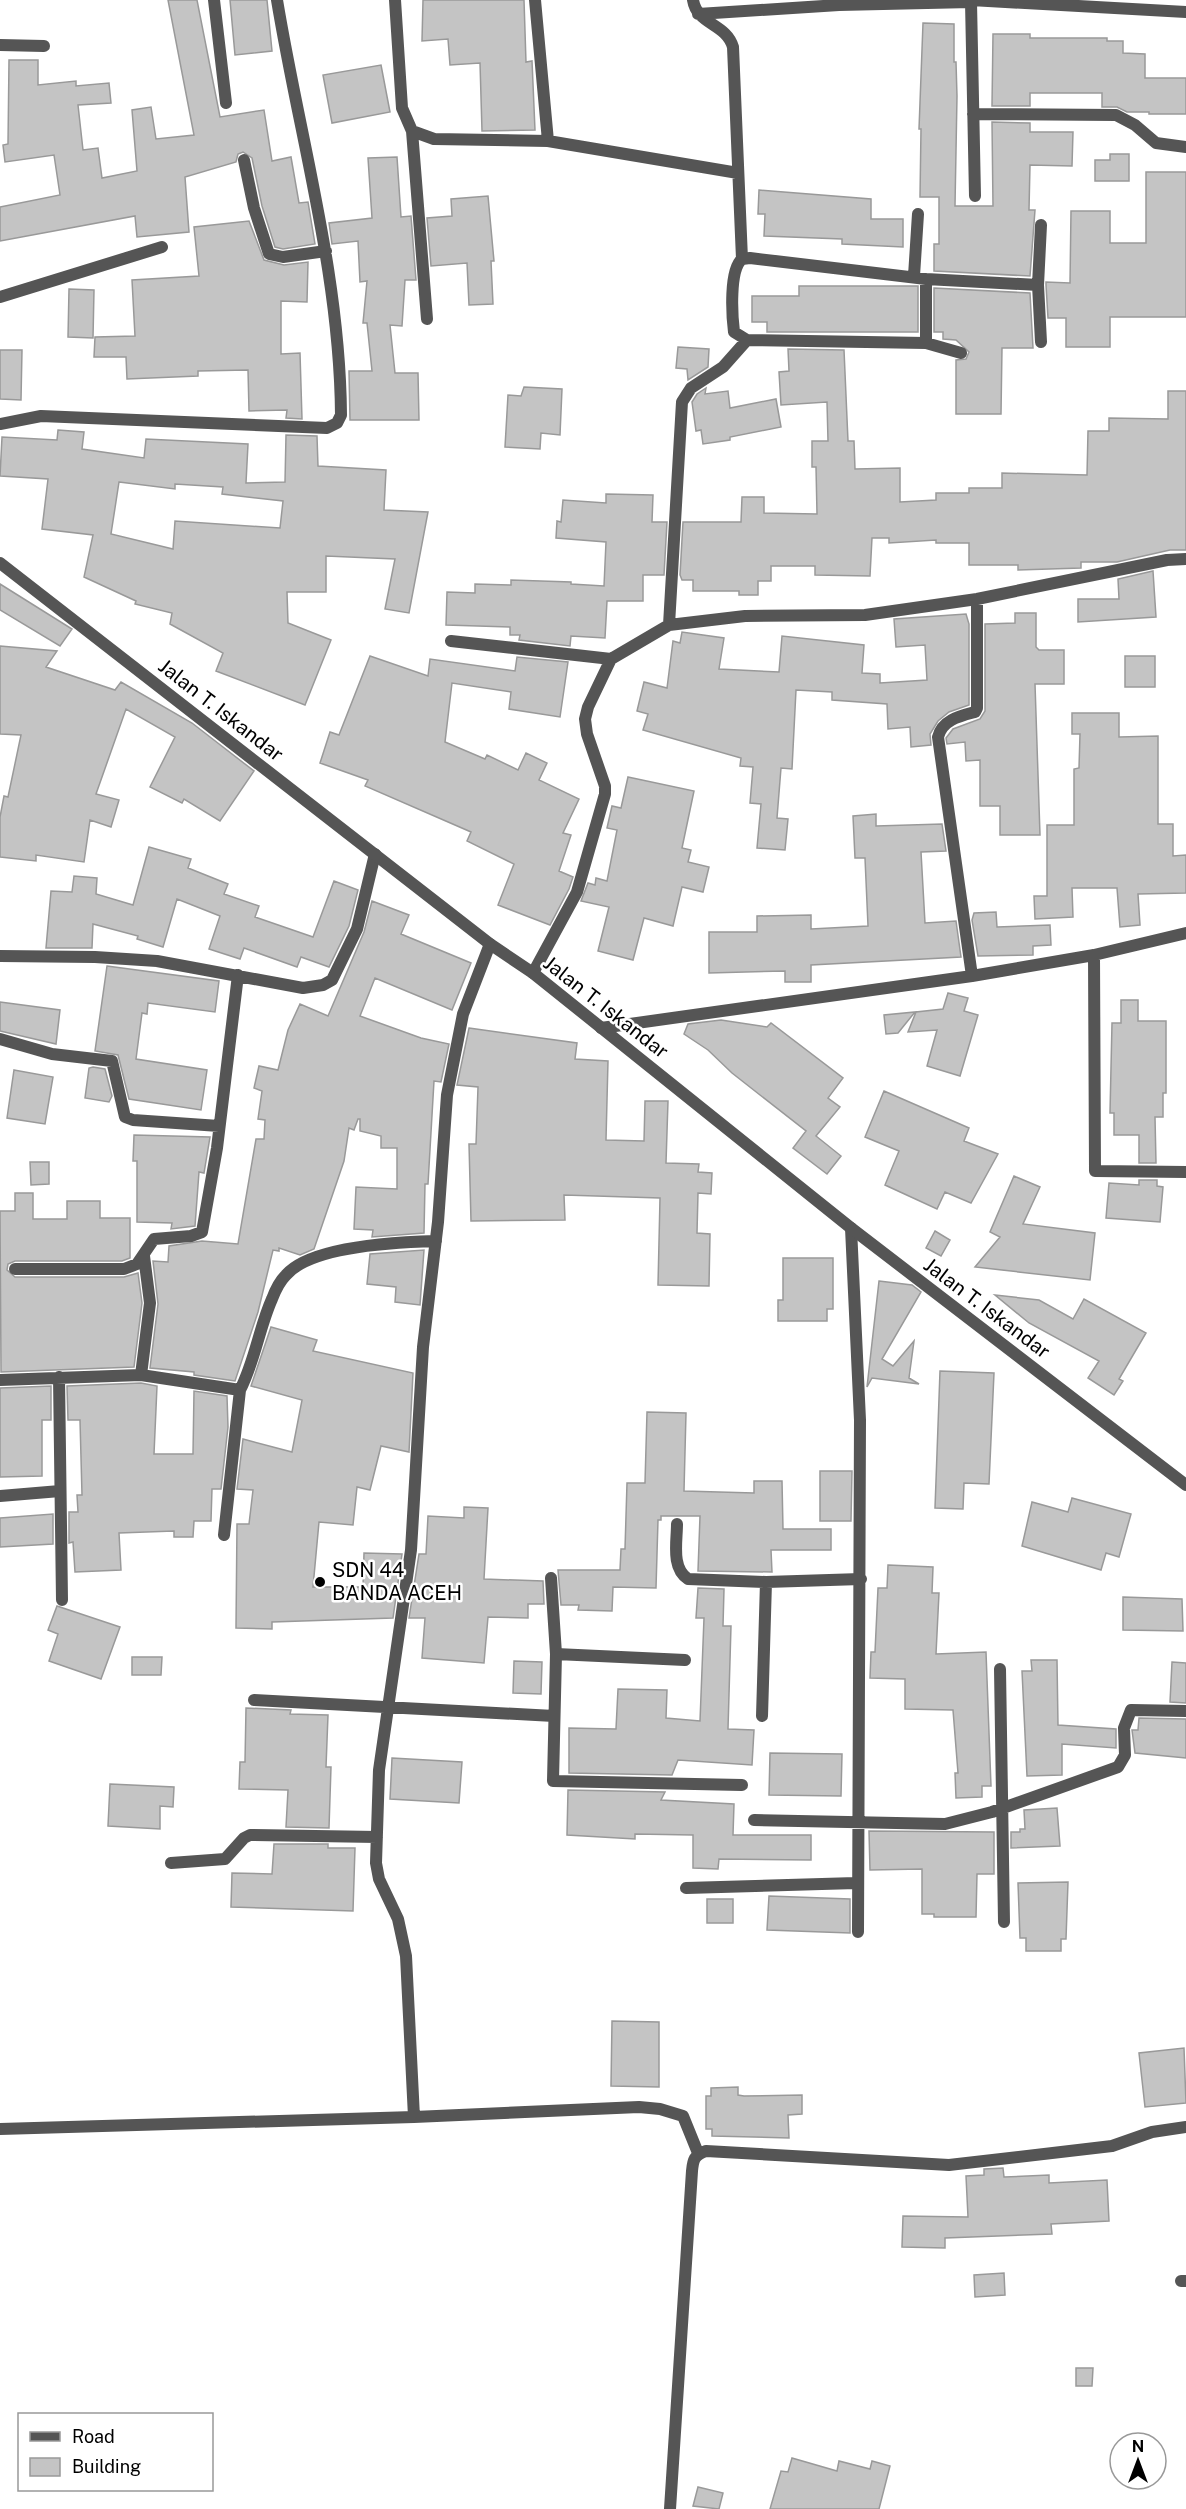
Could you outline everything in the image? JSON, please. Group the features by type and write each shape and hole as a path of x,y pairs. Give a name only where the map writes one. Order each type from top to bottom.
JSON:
{"street":[{"path":"214,0 226,103"},
{"path":"0,424 41,417 327,428 333,426 341,415 340,362 326,251 288,66 277,0"},
{"path":"395,0 402,108 412,131 427,319"},
{"path":"535,0 548,141"},
{"path":"693,0 698,14 727,33 733,47 742,259 736,268 732,316 734,332 747,340 926,343 961,353"},
{"path":"698,14 839,5 971,1 1186,12"},
{"path":"971,1 975,195"},
{"path":"0,45 44,46"},
{"path":"973,114 1116,115 1135,125 1156,143 1186,147"},
{"path":"412,131 434,139 548,141 738,173"},
{"path":"244,160 254,208 269,254 283,257 326,251"},
{"path":"918,214 920,278 926,343"},
{"path":"1041,225 1038,285 1041,342"},
{"path":"0,297 162,247"},
{"path":"742,259 750,258 920,278 1038,285"},
{"path":"669,625 682,402 691,388 723,368 747,340"},
{"path":"532,974 577,892 605,794 605,786 587,734 585,719 588,707 611,659 669,625 745,616 865,615 977,599 1167,560 1186,559"},
{"name":"Jalan T. Iskandar","path":"0,563 490,944 532,974 852,1228 1186,1485"},
{"path":"972,976 938,737 942,725 957,717 975,712 977,708 977,599"},
{"path":"451,641 611,659"},
{"path":"0,956 95,957 157,961 303,988 323,985 332,980 357,930 375,854"},
{"path":"601,1028 972,976 1094,956 1186,933"},
{"path":"414,2117 406,1956 398,1919 379,1879 377,1836 379,1770 411,1550 423,1347 436,1241 447,1095 463,1014 490,944"},
{"path":"1094,956 1095,1171 1186,1172"},
{"path":"15,1269 124,1269 137,1264 154,1239 202,1232 219,1126 238,975"},
{"path":"0,1039 52,1053 112,1061 125,1117 219,1126"},
{"path":"852,1228 860,1420 861,1579 856,1883 858,1932"},
{"path":"224,1536 240,1390 249,1373 272,1299 286,1275 301,1264 373,1244 436,1241"},
{"path":"141,1375 150,1303 144,1256"},
{"path":"0,1380 141,1375 240,1390"},
{"path":"59,1377 62,1600"},
{"path":"0,1496 60,1491"},
{"path":"677,1524 677,1566 681,1575 688,1580 765,1582 861,1579"},
{"path":"551,1578 556,1654 553,1781 742,1785"},
{"path":"762,1716 765,1582"},
{"path":"556,1654 685,1660"},
{"path":"1000,1668 1004,1922"},
{"path":"254,1700 388,1705 554,1716"},
{"path":"754,1820 858,1824 945,1824 1003,1808 1118,1767 1125,1755 1124,1728 1131,1710 1186,1711"},
{"path":"171,1863 225,1859 244,1838 250,1835 377,1836"},
{"path":"686,1888 856,1883"},
{"path":"0,2129 414,2117 639,2107 660,2109 683,2116 698,2153"},
{"path":"670,2509 692,2171 694,2158 698,2153 706,2151 949,2165 1112,2146 1152,2132 1186,2127"}],"building":[{"path":"168,0 197,0 220,117 264,110 272,161 291,157 299,203 308,202 315,244 283,249 275,247 262,206 252,158 243,152 238,154 236,162 185,177 189,232 137,237 135,216 0,241 0,207 60,195 54,155 5,162 3,145 8,144 9,60 38,60 38,85 76,81 76,86 109,83 111,103 78,105 83,150 98,148 102,178 137,171 132,110 151,107 156,139 194,135"},
{"path":"230,0 267,0 272,51 235,55"},
{"path":"423,0 524,0 526,62 532,61 535,130 482,131 480,63 450,65 448,39 422,41"},
{"path":"923,23 954,24 957,96 955,206 993,206 992,122 1030,123 1030,132 1073,132 1072,166 1030,165 1029,210 1035,210 1030,276 934,271 934,244 939,244 939,197 920,197 921,129 919,129"},
{"path":"993,34 1030,34 1030,38 1107,38 1107,41 1123,41 1123,53 1145,54 1145,78 1186,78 1186,114 1149,114 1149,112 1127,112 1117,107 1102,107 1102,93 1030,93 1030,106 992,106"},
{"path":"381,65 390,112 332,123 323,75"},
{"path":"1110,154 1129,154 1129,181 1095,181 1095,160 1110,160"},
{"path":"397,157 401,217 411,216 416,280 405,280 402,326 390,325 395,373 418,373 419,420 350,420 349,371 372,371 367,323 363,323 367,281 360,282 358,241 332,244 329,223 372,218 368,158"},
{"path":"1146,172 1186,172 1186,317 1110,317 1110,347 1066,347 1066,318 1048,318 1046,282 1070,283 1071,211 1110,211 1110,243 1146,243"},
{"path":"759,190 871,199 871,219 903,219 903,247 842,244 842,239 764,236 765,214 758,214"},
{"path":"488,196 494,261 491,261 493,304 469,305 467,263 431,266 427,218 452,216 451,199"},
{"path":"249,221 264,260 284,265 308,262 307,302 281,301 281,354 300,353 302,419 286,418 287,410 249,411 248,370 198,371 198,376 127,379 126,357 94,357 95,337 135,336 132,280 199,276 194,227"},
{"path":"799,286 918,286 918,332 767,332 767,322 752,322 752,296 799,296"},
{"path":"934,288 1030,293 1033,348 1002,348 1001,414 956,414 956,360 966,359 969,352 956,340 943,339 943,332 934,332"},
{"path":"69,289 94,290 93,338 68,337"},
{"path":"678,347 709,349 708,367 688,380 687,369 676,368"},
{"path":"788,349 844,350 848,441 854,441 855,469 900,468 900,502 936,500 936,493 969,493 969,488 1002,488 1002,473 1087,475 1088,431 1109,431 1109,418 1168,419 1168,391 1186,391 1186,550 1170,550 1117,562 1081,562 1081,568 1018,570 1018,565 969,565 969,543 936,543 936,540 889,543 889,538 872,538 870,576 815,575 815,566 771,566 771,581 758,581 758,595 739,595 739,591 693,591 693,580 682,580 680,575 683,522 741,522 742,497 764,497 764,513 817,514 816,467 812,467 812,441 828,441 827,402 781,405 779,372 789,371"},
{"path":"0,350 22,350 21,400 0,399"},
{"path":"524,387 562,389 560,435 541,433 540,449 505,447 508,395 521,396"},
{"path":"706,388 705,394 728,391 730,408 776,399 781,427 730,437 730,440 703,444 701,430 696,431 692,402 697,394"},
{"path":"58,430 84,432 82,449 144,458 146,439 248,444 246,483 285,482 286,435 317,436 318,466 386,470 384,510 428,512 409,613 385,609 395,559 326,556 326,592 287,592 288,623 331,640 305,705 216,671 223,653 170,624 172,613 135,604 136,601 84,577 93,535 42,529 48,479 0,476 2,437 57,440","holes":["119,482 175,489 175,484 223,487 222,494 283,501 280,528 175,521 173,549 111,534"]},
{"path":"606,494 653,495 652,522 667,522 664,575 643,575 643,601 607,601 605,638 571,636 570,646 519,640 520,635 510,635 510,627 446,625 447,592 475,593 475,584 511,585 511,580 571,582 571,584 604,586 606,542 556,538 557,521 561,522 563,500 606,503"},
{"path":"1153,571 1156,617 1078,622 1078,599 1119,599 1118,579"},
{"path":"0,584 72,629 60,646 0,610"},
{"path":"1015,613 1036,613 1036,647 1039,650 1064,650 1064,684 1035,684 1040,835 1000,835 1000,806 980,806 980,760 966,761 965,742 947,744 946,738 953,729 980,719 985,711 985,624 1015,623"},
{"path":"966,614 969,624 969,705 949,712 938,721 930,734 931,745 911,747 910,727 888,729 887,704 832,700 832,692 796,690 792,769 781,768 777,818 788,819 785,850 757,848 761,804 750,803 753,767 740,766 741,758 643,730 648,714 637,711 644,682 667,688 673,641 680,643 682,632 724,638 719,669 779,672 782,636 864,645 862,673 880,674 880,683 927,680 925,645 896,647 894,619"},
{"path":"0,646 57,651 46,667 115,690 121,682 192,723 254,771 220,821 184,799 182,803 150,787 175,737 126,709 96,794 119,800 111,827 90,820 84,862 36,855 36,861 0,857 0,817 4,796 8,797 21,735 0,734"},
{"path":"370,656 428,676 430,659 515,671 517,657 568,662 560,717 509,709 511,692 452,683 445,742 485,759 487,755 518,770 526,753 547,763 539,780 579,799 563,833 571,835 559,871 573,877 550,925 498,905 514,864 467,841 471,832 365,786 368,780 320,763 330,732 339,735"},
{"path":"1125,656 1155,656 1155,687 1125,687"},
{"path":"1072,713 1119,713 1119,737 1158,736 1158,824 1173,824 1173,856 1186,855 1186,893 1138,894 1140,925 1120,927 1117,888 1072,888 1073,917 1035,919 1034,896 1047,896 1047,825 1074,825 1074,769 1079,768 1080,734 1072,734"},
{"path":"628,777 694,791 682,848 691,850 688,862 709,867 703,892 682,887 673,926 644,918 633,960 598,951 609,907 581,901 588,883 595,885 596,878 607,881 617,830 607,828 612,806 621,808"},
{"path":"876,814 876,826 942,824 946,851 921,852 925,923 956,921 961,957 811,965 811,982 785,982 785,971 709,973 709,932 757,932 757,916 811,915 811,929 868,926 865,858 855,858 853,816"},
{"path":"149,847 191,859 188,868 228,884 224,894 259,906 255,917 313,937 334,881 358,890 349,926 329,967 301,957 297,967 244,948 240,959 209,949 220,916 177,899 163,947 137,939 138,936 93,924 92,948 46,948 51,891 72,892 74,876 97,878 96,894 133,905"},
{"path":"372,901 409,915 401,934 471,963 452,1010 375,978 360,1016 421,1038 449,1044 441,1082 434,1081 428,1184 425,1184 424,1233 372,1237 373,1230 354,1229 356,1187 397,1189 397,1148 381,1148 381,1136 360,1131 360,1119 358,1119 354,1130 349,1128 344,1161 314,1249 300,1255 279,1248 279,1251 273,1250 258,1312 235,1381 194,1375 194,1372 150,1368 158,1304 153,1261 168,1262 169,1246 202,1241 238,1244 256,1139 264,1139 265,1120 258,1119 262,1091 254,1088 259,1066 278,1070 288,1030 300,1004 328,1016 364,932"},
{"path":"996,912 997,927 1050,925 1051,945 1033,946 1033,955 978,956 972,920 974,913"},
{"path":"107,966 219,981 215,1012 148,1003 147,1014 142,1013 136,1059 207,1070 201,1110 129,1099 118,1055 95,1051"},
{"path":"948,993 968,998 964,1011 978,1015 960,1076 927,1066 937,1030 908,1032 916,1012 943,1009"},
{"path":"1121,1000 1138,1000 1138,1021 1166,1021 1166,1093 1163,1093 1163,1117 1155,1117 1156,1163 1139,1163 1139,1135 1114,1135 1114,1113 1110,1113 1112,1023 1121,1023"},
{"path":"0,1002 60,1010 56,1044 0,1031"},
{"path":"915,1012 898,1033 886,1034 884,1015"},
{"path":"721,1020 767,1027 771,1023 843,1078 828,1098 840,1107 816,1136 841,1156 827,1174 793,1148 806,1131 732,1073 708,1050 684,1034 688,1024"},
{"path":"469,1028 577,1043 575,1059 608,1061 606,1140 644,1141 645,1101 668,1101 666,1163 699,1164 698,1172 712,1173 711,1194 698,1193 697,1233 710,1234 709,1286 658,1285 660,1198 564,1195 565,1220 471,1221 469,1144 476,1144 478,1087 457,1085"},
{"path":"89,1068 105,1069 112,1096 109,1102 85,1098"},
{"path":"14,1070 53,1077 45,1124 7,1118"},
{"path":"884,1091 969,1128 964,1141 998,1154 971,1203 945,1192 937,1209 885,1185 899,1151 865,1137"},
{"path":"134,1135 210,1137 204,1173 199,1172 195,1226 171,1229 172,1223 137,1222 137,1161 133,1161"},
{"path":"30,1162 49,1162 49,1184 31,1185"},
{"path":"1014,1176 1040,1187 1023,1224 1095,1233 1090,1280 975,1267 1000,1237 990,1232"},
{"path":"1139,1180 1157,1180 1157,1186 1163,1187 1160,1222 1106,1218 1109,1183 1139,1185"},
{"path":"15,1193 33,1193 33,1219 67,1219 67,1201 100,1201 100,1218 130,1218 130,1258 122,1261 15,1261 8,1264 7,1270 15,1277 124,1277 138,1273 142,1303 134,1367 1,1372 0,1211 15,1211"},
{"path":"935,1231 950,1240 941,1256 926,1248"},
{"path":"424,1250 420,1305 395,1302 396,1287 367,1284 370,1254"},
{"path":"783,1258 833,1258 833,1309 827,1309 827,1321 778,1321 778,1300 783,1300"},
{"path":"879,1281 912,1285 921,1292 882,1359 893,1366 914,1341 909,1378 919,1384 872,1378 867,1387"},
{"path":"995,1295 1039,1300 1073,1319 1084,1299 1146,1333 1119,1379 1123,1381 1114,1395 1088,1378 1099,1361 1029,1323"},
{"path":"271,1327 317,1340 313,1351 413,1373 409,1452 381,1446 370,1490 357,1487 353,1525 319,1522 313,1587 363,1587 364,1553 402,1554 393,1618 272,1622 272,1629 236,1628 237,1524 249,1524 253,1490 237,1489 243,1439 292,1452 302,1400 251,1386"},
{"path":"940,1371 994,1373 989,1484 964,1483 963,1509 935,1508"},
{"path":"141,1383 157,1386 154,1454 193,1454 194,1391 227,1396 228,1427 221,1489 212,1489 211,1521 194,1521 193,1537 174,1537 174,1531 119,1533 121,1570 75,1572 73,1542 69,1543 69,1512 78,1512 77,1495 82,1495 80,1420 68,1420 67,1386"},
{"path":"51,1386 51,1420 42,1420 42,1476 0,1477 0,1388"},
{"path":"647,1412 686,1413 684,1491 754,1493 754,1481 782,1481 783,1529 831,1529 831,1550 771,1550 772,1572 698,1571 700,1516 661,1516 661,1520 658,1520 656,1588 613,1587 612,1611 578,1610 579,1605 561,1605 558,1570 620,1570 621,1549 625,1549 627,1483 645,1483"},
{"path":"820,1471 852,1471 851,1521 820,1521"},
{"path":"1072,1498 1131,1514 1119,1557 1106,1553 1101,1570 1022,1546 1032,1502 1068,1512"},
{"path":"464,1507 488,1508 484,1579 543,1581 544,1604 528,1604 528,1618 488,1617 484,1663 422,1658 425,1618 409,1618 419,1554 426,1554 428,1516 464,1518"},
{"path":"53,1514 53,1544 0,1547 0,1518"},
{"path":"888,1565 933,1567 932,1593 939,1593 936,1654 986,1652 991,1786 982,1786 982,1797 956,1798 955,1773 958,1773 953,1710 905,1709 905,1679 870,1678 871,1652 875,1652 878,1588 887,1588"},
{"path":"698,1588 724,1589 723,1626 731,1626 728,1729 754,1730 752,1765 678,1760 672,1775 569,1773 569,1728 616,1729 618,1689 667,1690 666,1718 700,1721 704,1618 696,1618"},
{"path":"1123,1597 1182,1599 1183,1631 1123,1630"},
{"path":"57,1606 120,1627 101,1679 49,1661 58,1634 48,1630"},
{"path":"132,1657 162,1657 161,1675 132,1675"},
{"path":"1031,1660 1057,1660 1058,1725 1116,1729 1116,1748 1062,1744 1062,1775 1027,1776 1022,1671 1032,1671"},
{"path":"514,1661 542,1662 541,1694 513,1693"},
{"path":"1172,1662 1186,1663 1186,1703 1170,1702"},
{"path":"246,1708 291,1710 290,1714 328,1715 326,1767 331,1767 329,1828 286,1827 288,1790 239,1789 240,1762 245,1762"},
{"path":"1139,1718 1186,1719 1186,1758 1135,1753 1132,1730 1138,1730"},
{"path":"770,1753 842,1754 841,1796 769,1795"},
{"path":"392,1758 462,1762 459,1803 390,1799"},
{"path":"110,1784 174,1787 173,1807 160,1806 160,1829 108,1826"},
{"path":"568,1790 665,1792 661,1800 734,1804 733,1835 811,1835 811,1860 719,1859 718,1869 693,1868 693,1835 635,1834 635,1839 567,1835"},
{"path":"1057,1808 1060,1846 1011,1848 1011,1832 1020,1832 1020,1829 1025,1829 1024,1810"},
{"path":"869,1831 994,1832 994,1874 977,1874 976,1917 934,1917 934,1914 922,1914 922,1869 870,1870"},
{"path":"274,1844 328,1844 328,1848 355,1848 353,1911 231,1907 232,1873 272,1874"},
{"path":"1068,1882 1066,1939 1061,1939 1061,1951 1026,1951 1026,1938 1020,1938 1018,1883"},
{"path":"769,1896 850,1899 850,1933 767,1930"},
{"path":"707,1899 733,1899 733,1923 707,1923"},
{"path":"612,2021 659,2022 659,2087 611,2086"},
{"path":"1184,2048 1186,2103 1145,2107 1139,2053"},
{"path":"738,2087 738,2095 744,2096 802,2095 802,2114 788,2115 789,2138 712,2136 712,2129 706,2129 706,2096 711,2096 711,2088"},
{"path":"1003,2168 1004,2177 1049,2175 1049,2183 1107,2180 1109,2221 1051,2224 1052,2234 945,2238 945,2248 902,2247 903,2216 968,2217 966,2176 984,2175 984,2169"},
{"path":"1004,2273 1005,2295 975,2297 974,2275"},
{"path":"1076,2368 1093,2368 1092,2386 1076,2386"},
{"path":"792,2458 837,2471 839,2461 870,2469 872,2461 890,2466 879,2509 770,2509 781,2471 788,2472"},
{"path":"698,2487 723,2493 719,2509 693,2506"}],"place":[{"name":"SDN 44 BANDA ACEH","path":"320,1582"}]}
